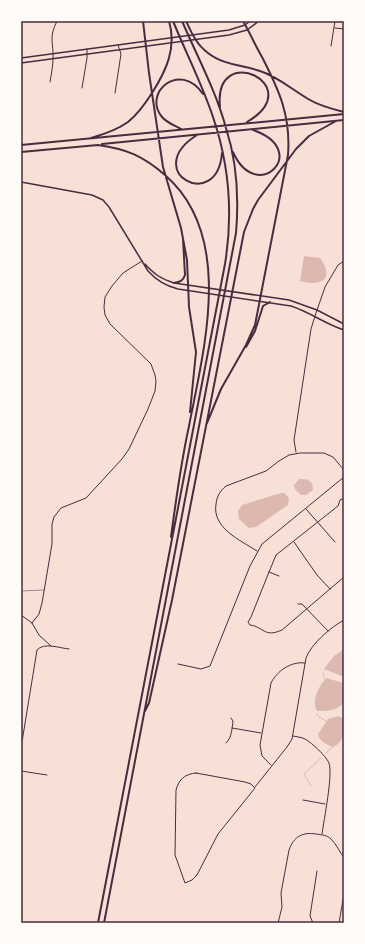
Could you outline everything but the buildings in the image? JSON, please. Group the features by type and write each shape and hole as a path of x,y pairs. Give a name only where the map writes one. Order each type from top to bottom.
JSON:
{"highway":[{"path":"143,21 162,167 183,234 187,260 189,307 196,352 189,425"},
{"path":"89,138 102,135 123,125 136,115 146,103 169,61 172,39 169,21"},
{"path":"98,923 227,254 229,230 229,198 222,149 214,118 173,21"},
{"path":"104,923 235,242 237,224 237,198 230,141 220,109 182,21"},
{"path":"186,21 199,45 216,58 268,74 284,82 311,101 344,113"},
{"path":"205,428 221,389 252,332 261,296 289,144 288,122 281,96 243,21"},
{"path":"220,109 220,92 225,81 241,72 253,74 262,81 266,87 267,101 261,113 246,123"},
{"path":"182,129 168,122 159,112 157,98 162,88 172,80 187,80 196,86 207,100"},
{"path":"21,145 344,113"},
{"path":"21,152 344,120"},
{"path":"144,714 149,703 172,600 238,256 244,232 258,200 296,149 309,136 336,121"},
{"path":"231,148 239,163 248,172 264,175 273,170 276,167 280,157 280,151 268,136 252,129"},
{"path":"198,134 183,145 176,157 179,174 188,182 193,184 202,183 212,178 219,169 222,149"},
{"path":"98,145 120,148 134,153 160,170 176,185 198,220 207,255 209,310 178,482 169,555"},
{"path":"174,283 180,282 185,275 183,234"},
{"path":"240,356 248,346 255,331 263,306 270,302"}],"main road":[{"path":"21,58 229,30 245,25 250,21"},
{"path":"21,63 229,35 247,30 259,21"},
{"path":"21,182 88,194 103,200 109,207 148,271 159,282 172,288 291,306 344,330"},
{"path":"142,261 154,274 174,283 289,300 317,310 344,324"}],"street":[{"path":"50,82 53,59 51,40 57,21"},
{"path":"331,46 335,21"},
{"path":"334,28 344,29"},
{"path":"115,93 120,58 120,50 117,45"},
{"path":"82,88 87,49"},
{"path":"32,623 39,614 44,590 52,544 52,524 54,517 61,508 86,498 122,459 148,409 155,391 155,375 150,364 110,324 105,315 104,307 105,297 112,286 123,274 142,261"},
{"path":"296,453 294,440 315,316 325,287 337,267 344,261"},
{"path":"257,552 225,529 218,522 215,508 221,490 226,486 266,471 279,460 296,453 324,453 333,457 344,470"},
{"path":"178,664 201,669 210,666 257,552 266,540 344,477"},
{"path":"344,498 340,500 338,506 276,555 268,572 252,617 248,622 250,625 256,626 267,633 278,632 344,576"},
{"path":"306,509 335,542"},
{"path":"294,542 317,575 330,589"},
{"path":"268,572 279,576"},
{"path":"298,604 302,604 308,608 328,632"},
{"path":"21,615 32,623 39,636 51,646"},
{"path":"255,788 251,784 245,782 196,773 188,774 179,781 176,793 175,850 176,859 185,883 192,880 197,875 215,839 255,788 272,766 287,747 293,736 305,664 311,648 328,632 344,620"},
{"path":"21,748 36,652 41,646 51,646 69,650"},
{"path":"272,766 264,759 261,753 260,745 270,687 273,680 290,664 305,664"},
{"path":"226,742 229,740 232,728 233,721 231,718"},
{"path":"232,728 262,733"},
{"path":"293,736 307,740 328,760 330,774 321,835"},
{"path":"21,770 47,775"},
{"path":"303,800 326,804"},
{"path":"278,923 282,907 281,893 292,843 297,837 304,833 321,835 330,838 344,858"},
{"path":"313,923 310,916 317,871"},
{"path":"339,923 344,894"}],"lane":[{"path":"21,591 44,590"}],"shaded area":[{"path":"304,256 320,258 326,271 324,280 315,283 300,281"},
{"path":"299,479 305,479 311,482 313,490 306,495 301,495 295,489 294,485"},
{"path":"284,493 289,498 288,505 256,527 249,528 239,519 238,511 242,505"},
{"path":"344,649 344,677 324,669 334,656"},
{"path":"327,678 343,683 343,703 335,709 328,711 317,711 315,707 315,698 321,684"},
{"path":"338,716 344,719 344,731 340,742 333,747 322,741 318,734 328,719"}],"waterway":[{"path":"323,673 325,679"},
{"path":"317,714 326,721"},
{"path":"326,753 333,747"},
{"path":"311,786 304,774 321,758"}]}
